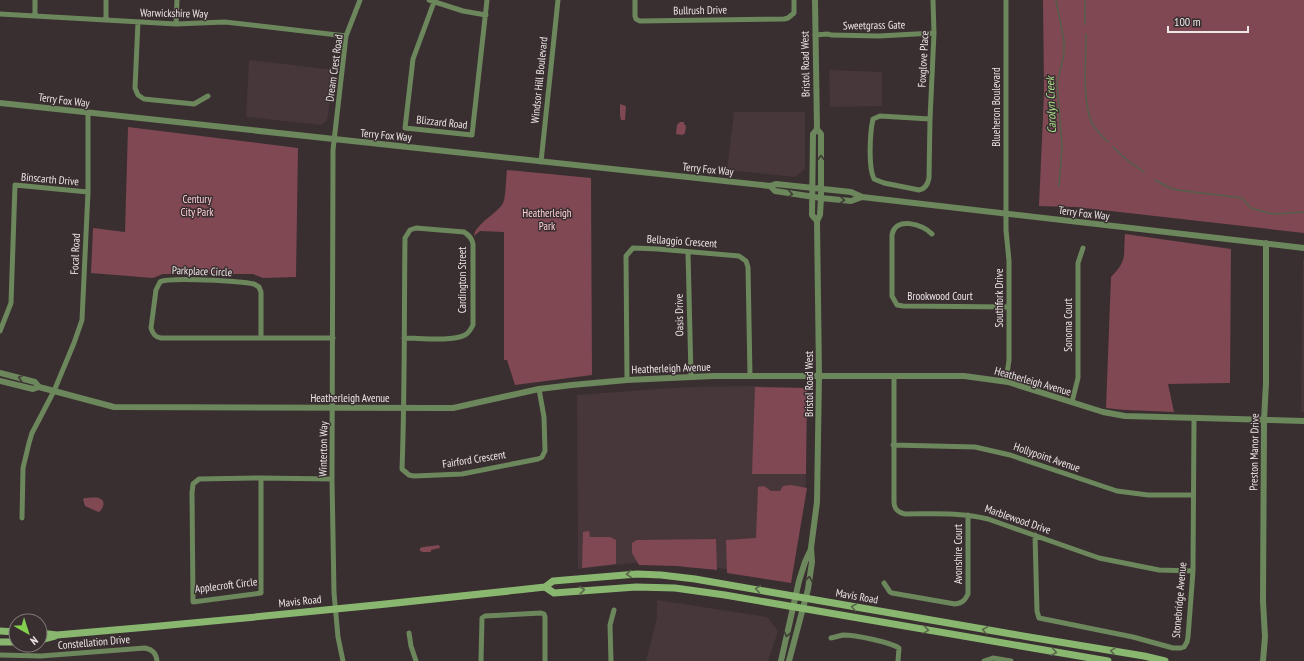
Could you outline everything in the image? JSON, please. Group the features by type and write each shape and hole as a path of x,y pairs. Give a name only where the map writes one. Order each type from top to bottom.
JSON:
{"main road":[{"name":"Mavis Road","path":"48,638 57,635 239,619 545,587 553,581 625,574 661,575 695,579 1166,661"},
{"name":"Mavis Road","path":"545,587 554,593 625,587 675,588 725,595 803,610 1108,661"},
{"name":"Mavis Road","path":"48,634 57,635"}],"street":[{"path":"35,0 35,16"},
{"path":"106,0 106,19"},
{"path":"176,24 177,0"},
{"name":"Dream Crest Road","path":"334,140 346,36 360,0"},
{"name":"Blizzard Road","path":"432,1 413,59 405,128 472,135 487,0"},
{"name":"Windsor Hill Boulevard","path":"541,162 558,0"},
{"name":"Bullrush Drive","path":"635,0 635,16 636,19 640,21 784,19 788,18 794,13 794,0"},
{"name":"Bristol Road West","path":"815,0 816,129 813,134 812,215 817,221"},
{"name":"Foxglove Place","path":"930,119 880,116 873,119 871,128 871,170 875,180 919,190 926,187 929,178 934,32 933,0"},
{"name":"Blueheron Boulevard","path":"1006,0 1006,214"},
{"path":"432,1 463,11 486,15"},
{"name":"Warwickshire Way","path":"0,14 176,24 216,24 225,22 346,36"},
{"path":"138,22 135,88 138,95 144,100 194,104 208,96"},
{"name":"Sweetgrass Gate","path":"815,35 828,34 879,36 934,32"},
{"name":"Terry Fox Way","path":"0,103 88,114 236,128 334,140 770,186 776,184 851,192 862,197 1304,248"},
{"name":"Focal Road","path":"22,518 23,468 28,443 54,391 82,320 88,192 88,114"},
{"name":"Bristol Road West","path":"788,661 803,610 812,562 811,548 817,502 819,376 817,221 820,215 821,198 821,134 816,129"},
{"name":"Winterton Way","path":"334,140 332,479 335,609 338,638 343,661"},
{"name":"Binscarth Drive","path":"0,331 11,303 15,185 88,192"},
{"name":"Terry Fox Way","path":"770,186 776,191 812,197 851,201 862,197"},
{"name":"Southfork Drive","path":"1006,214 1009,261 1009,360 1006,382"},
{"name":"Brookwood Court","path":"932,234 923,227 903,223 898,225 893,230 892,296 897,305 1009,307"},
{"name":"Cardington Street","path":"404,338 449,338 465,335 470,330 473,325 473,244 468,234 464,232 416,228 410,230 405,238 404,338 404,408"},
{"name":"Preston Manor Drive","path":"1263,661 1265,637 1263,601 1266,243"},
{"name":"Bellaggio Crescent","path":"627,380 626,256 633,248 740,256 746,261 748,267 750,376"},
{"name":"Sonoma Court","path":"1072,402 1078,378 1078,263 1083,248"},
{"name":"Oasis Drive","path":"688,252 691,376"},
{"name":"Parkplace Circle","path":"261,338 261,292 259,287 254,284 202,280 166,280 160,282 157,288 151,328 152,333 157,337 261,338 333,338"},
{"name":"Heatherleigh Avenue","path":"0,373 35,382 39,387"},
{"name":"Heatherleigh Avenue","path":"0,381 33,389 39,387 114,407 453,408 539,389 627,380 691,376 964,376 1006,382 1103,412 1130,417 1304,421"},
{"name":"Marblewood Drive","path":"894,376 894,504 899,512 905,514 957,513 988,519 1099,558 1158,570 1193,571"},
{"name":"Fairford Crescent","path":"404,408 402,469 409,475 414,476 462,474 542,457 545,451 544,417 539,389"},
{"name":"Stonebridge Avenue","path":"1035,535 1037,612 1038,616 1042,620 1133,637 1174,648 1184,647 1188,637 1193,571 1194,418"},
{"name":"Hollypoint Avenue","path":"893,445 975,447 1010,455 1117,491 1148,495 1193,495"},
{"name":"Applecroft Circle","path":"261,478 261,593 192,602 193,484 199,479 261,478 332,479"},
{"name":"Avonshire Court","path":"884,583 892,593 955,604 966,599 968,594 968,515"},
{"name":"Bristol Road West","path":"781,661 804,562 811,548"},
{"path":"611,661 610,625 614,610"},
{"path":"481,661 482,618 485,616 541,613 544,614 545,618 545,661"},
{"path":"409,633 416,661"},
{"path":"830,638 842,635 893,644 899,648 898,661"},
{"name":"Constellation Drive","path":"0,655 41,656 145,648 152,650 157,661"},
{"path":"984,661 993,658 1011,661"}],"shaded area":[{"path":"249,60 334,70 327,121 321,125 246,117"},
{"path":"829,70 882,72 882,106 830,107"},
{"path":"734,112 805,112 805,169 795,177 727,170"},
{"path":"1303,259 1304,412 1301,412"},
{"path":"749,386 803,388 806,482 793,565 773,578 707,566 672,562 634,563 578,569 577,395 686,387"},
{"path":"657,600 767,617 778,631 768,661 646,661 657,618"}],"green space":[{"path":"1043,0 1304,0 1304,233 1075,207 1039,206 1044,93"},
{"path":"620,104 626,106 625,120 621,120"},
{"path":"680,122 684,122 686,126 685,133 683,135 676,134 677,125"},
{"name":"Century City Park","path":"128,127 298,148 296,277 263,278 253,274 163,274 153,278 91,273 93,228 125,232"},
{"name":"Heatherleigh Park","path":"507,170 591,178 592,375 515,385 507,360 504,360 504,232 480,231 474,236 478,227 503,203"},
{"path":"1125,234 1231,249 1230,383 1168,384 1174,412 1106,408 1111,277 1120,266 1124,257"},
{"path":"755,387 807,388 806,474 752,474"},
{"path":"791,485 807,488 791,583 727,573 726,540 756,538 758,487 764,486 771,491 780,491 783,486"},
{"path":"99,498 103,500 104,504 99,512 85,506 83,499"},
{"path":"589,531 590,537 610,537 616,540 616,564 582,568 583,532"},
{"path":"716,539 717,570 676,566 639,565 632,553 632,543 637,540"},
{"path":"439,545 440,548 431,550 431,552 420,551 420,548 423,547"}],"waterway":[{"name":"Carolyn Creek","path":"1056,0 1064,41 1064,54 1057,84 1062,147 1059,186"},
{"name":"Carolyn Creek","path":"1085,1 1085,24"},
{"name":"Carolyn Creek","path":"1086,34 1085,80 1089,114 1095,128 1108,142"},
{"name":"Carolyn Creek","path":"1113,147 1127,160 1144,172"},
{"name":"Carolyn Creek","path":"1155,180 1177,190 1242,198 1251,208 1268,213 1304,212"}]}
